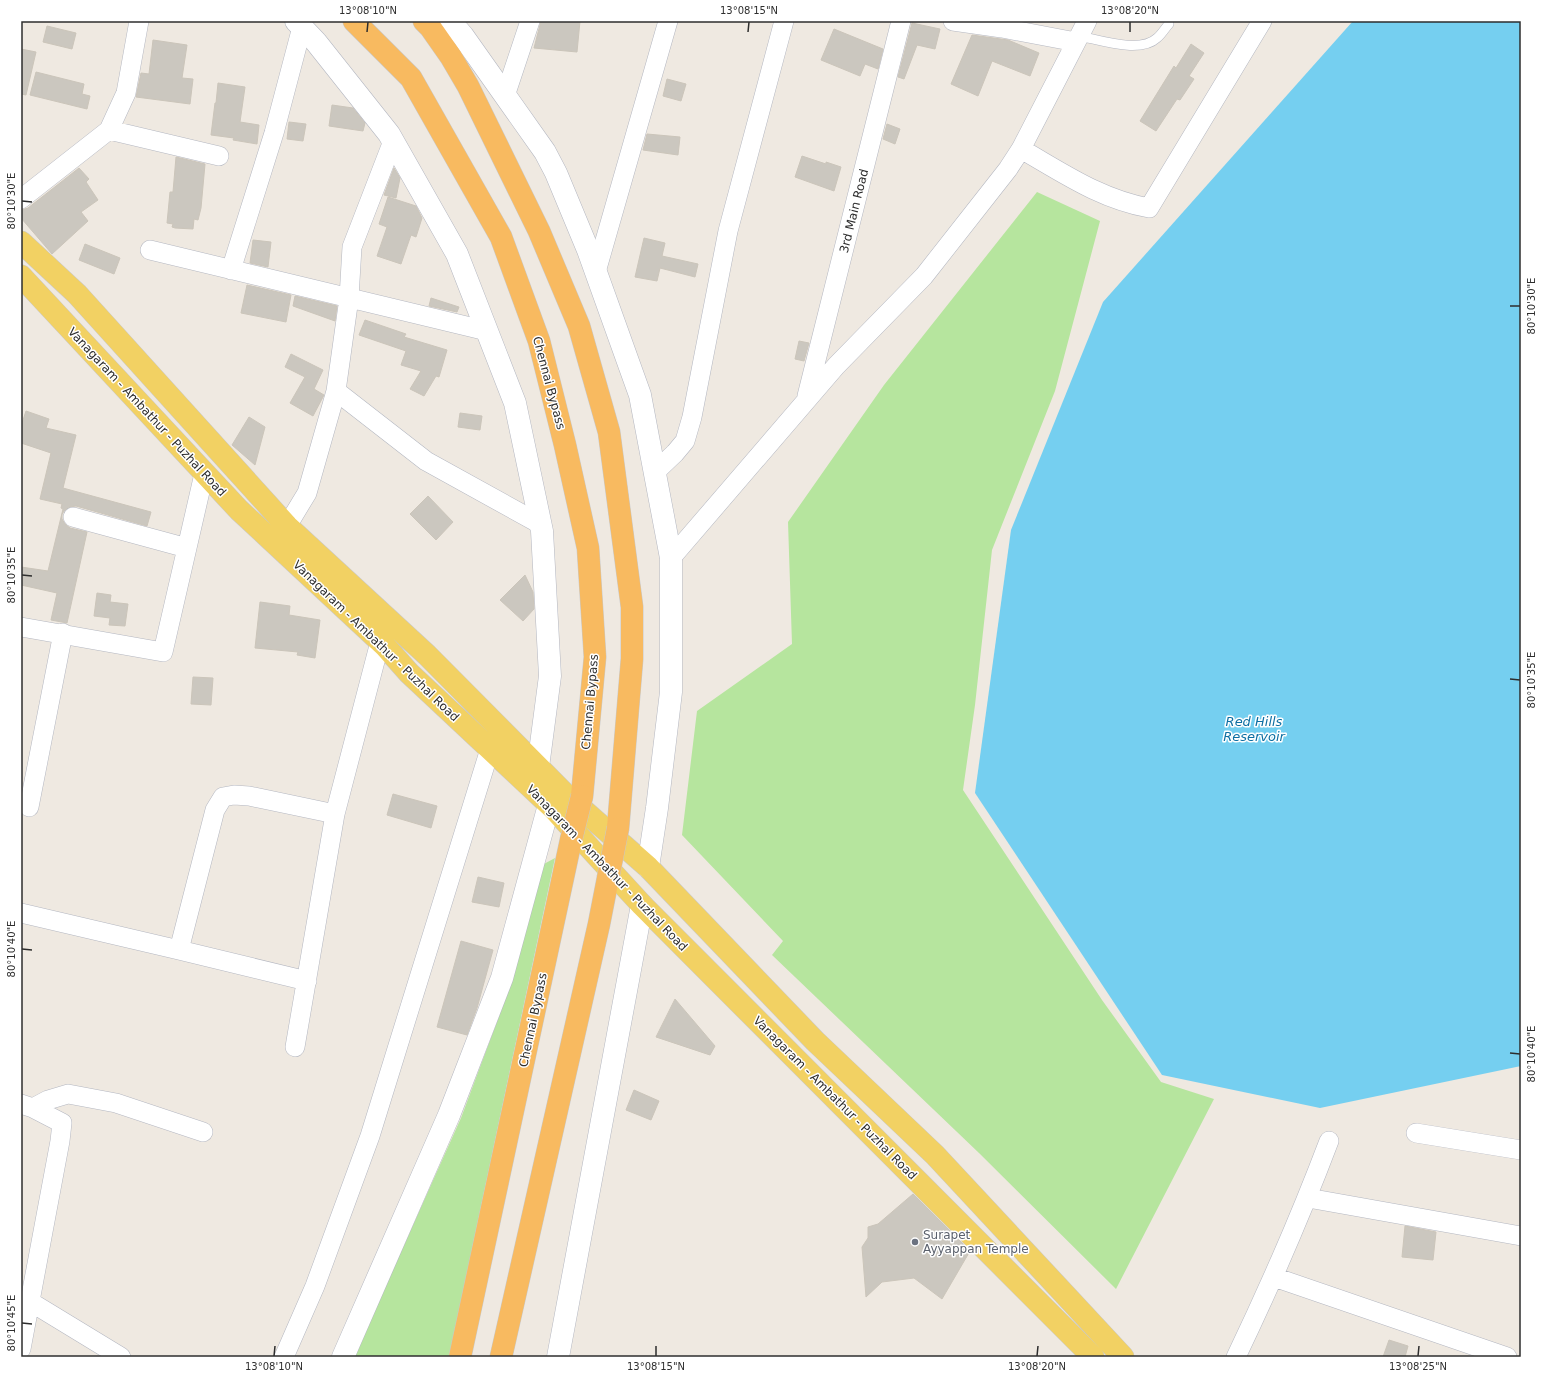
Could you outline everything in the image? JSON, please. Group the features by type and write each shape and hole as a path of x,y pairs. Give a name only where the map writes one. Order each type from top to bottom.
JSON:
{"highway":[{"name":"Chennai Bypass","path":"354,21 411,78 501,237 539,341 565,445 588,548 595,657 582,796 460,1357"},
{"path":"424,21 430,26 451,57 468,86 538,231 579,326 609,432 632,607 632,659 620,818 599,924 502,1357"}],"main road":[{"path":"21,242 77,294 287,526 427,655 566,795 648,867 815,1041 935,1155 1123,1357"},
{"name":"Vanagaram - Ambathur - Puzhal Road","path":"21,276 239,510 380,642 409,673 549,805 642,905 1093,1357"},
{"path":"977,1241 997,1221"}],"street":[{"path":"21,199 109,130 126,93 139,21"},
{"path":"450,21 463,36 545,152 556,173 596,272 640,396 671,558 671,692 658,808 648,867"},
{"path":"505,96 530,21"},
{"path":"596,272 668,21"},
{"path":"655,472 685,441 692,417 728,231 784,21"},
{"name":"3rd Main Road","path":"806,401 901,21"},
{"path":"671,558 836,366 924,276 1008,169 1021,149 1081,33 1002,28 953,21"},
{"path":"1021,149 1097,192 1128,204 1149,208 1262,21"},
{"path":"299,24 316,42 393,141 457,254 515,403 542,532 550,676 538,767 532,789"},
{"path":"231,270 274,133 299,24"},
{"path":"109,130 220,156"},
{"path":"287,526 306,493 336,391 349,298 352,247 393,141"},
{"path":"150,250 487,331"},
{"path":"336,391 426,461 540,524"},
{"path":"21,627 63,633 163,652 204,474"},
{"path":"73,517 187,548"},
{"path":"29,807 63,633"},
{"path":"295,1047 335,814 380,642"},
{"path":"284,1357 315,1286 370,1136 490,749"},
{"path":"179,950 216,810 223,797 234,795 248,796 335,814"},
{"path":"343,1357 450,1116 500,985 549,805"},
{"path":"558,1357 642,905"},
{"path":"21,913 307,981"},
{"path":"27,1106 68,1094 116,1103 203,1132"},
{"path":"21,1349 60,1141 62,1122 27,1106"},
{"path":"1416,1133 1521,1150"},
{"path":"1236,1357 1274,1276 1308,1198 1329,1142"},
{"path":"1308,1198 1521,1236"},
{"path":"1274,1276 1507,1357"},
{"path":"29,1301 121,1357"}],"lane":[{"path":"1081,33 1134,46 1147,44 1157,38 1169,24"}],"green space":[{"path":"1037,192 1100,221 1055,391 992,550 975,705 963,790 1102,1000 1161,1082 1214,1099 1116,1289 979,1153 772,955 783,941 682,835 697,711 792,644 788,522 884,385"},
{"path":"555,858 449,1357 354,1357 461,1118 513,979 542,865"}],"water":[{"name":"Red Hills Reservoir","path":"1353,21 1521,21 1521,1066 1320,1108 1162,1075 975,793 1011,530 1103,302"}],"building":[{"path":"541,21 580,21 577,52 534,48"},
{"path":"912,23 940,29 935,49 917,45 904,79 898,77"},
{"path":"47,26 76,33 72,49 43,42"},
{"path":"834,29 883,49 878,69 865,64 860,76 821,60"},
{"path":"972,35 1008,40 1039,53 1030,76 992,61 978,96 951,84"},
{"path":"153,40 187,45 182,78 193,79 190,104 136,97 141,73 149,74"},
{"path":"1191,44 1204,53 1189,76 1194,79 1180,100 1177,99 1156,131 1140,121 1174,66 1176,68"},
{"path":"21,49 36,52 26,95 21,94"},
{"path":"36,72 84,84 82,94 90,96 87,109 30,95"},
{"path":"667,79 686,84 681,101 663,96"},
{"path":"218,83 245,87 240,122 259,125 257,144 233,140 234,138 211,135"},
{"path":"332,105 353,108 365,123 363,131 329,126"},
{"path":"289,122 306,124 303,141 287,139"},
{"path":"887,124 900,129 895,144 883,139"},
{"path":"647,134 680,137 678,155 643,150"},
{"path":"802,156 841,167 834,191 795,177"},
{"path":"176,157 205,164 201,208 198,220 194,219 193,229 175,228 172,227 173,224 167,223 170,192 173,192"},
{"path":"79,168 89,179 86,182 98,200 81,212 88,221 52,254 21,218 21,210 28,208"},
{"path":"394,168 400,178 396,198 384,195"},
{"path":"388,197 416,206 422,218 416,237 411,235 401,264 377,256 387,227 379,224"},
{"path":"644,238 665,243 662,256 698,264 695,277 660,268 657,281 635,277"},
{"path":"253,240 271,242 268,267 250,263"},
{"path":"85,244 120,258 114,274 79,260"},
{"path":"247,285 291,295 286,322 241,313"},
{"path":"295,296 337,306 335,321 293,306"},
{"path":"431,298 459,307 457,312 429,306"},
{"path":"365,320 406,334 404,337 447,350 439,377 436,376 424,396 410,389 421,371 401,365 406,351 359,335"},
{"path":"799,341 809,343 804,361 795,359"},
{"path":"291,354 323,370 314,389 324,395 313,416 290,403 305,377 285,367"},
{"path":"26,411 49,419 46,428 76,435 63,488 151,512 147,526 76,506 65,510 62,514 62,519 65,524 70,528 87,532 67,623 51,620 57,593 21,585 21,567 48,571 63,509 61,508 62,504 40,499 51,453 21,443 21,426"},
{"path":"460,413 482,416 480,430 458,427"},
{"path":"249,417 265,427 255,465 232,445"},
{"path":"428,496 453,522 436,540 410,514"},
{"path":"525,575 533,592 534,609 523,621 500,600"},
{"path":"97,593 111,595 110,602 128,604 125,626 109,625 110,618 94,616"},
{"path":"260,602 290,606 289,615 320,620 315,658 297,655 298,652 255,648"},
{"path":"193,677 213,678 211,705 191,704"},
{"path":"393,794 437,806 431,828 387,815"},
{"path":"478,877 504,883 499,907 472,902"},
{"path":"461,941 493,950 477,1008 467,1035 437,1027"},
{"path":"675,999 715,1046 710,1055 656,1037"},
{"path":"634,1090 659,1101 651,1120 626,1110"},
{"name":"Surapet Ayyappan Temple","path":"913,1194 970,1251 942,1299 914,1278 882,1282 866,1297 862,1247 868,1238 868,1227 878,1224"},
{"path":"1405,1226 1436,1232 1433,1260 1402,1257"},
{"path":"1389,1340 1408,1346 1405,1357 1383,1357"}],"place":[{"name":"Surapet Ayyappan Temple","path":"915,1242"}]}
